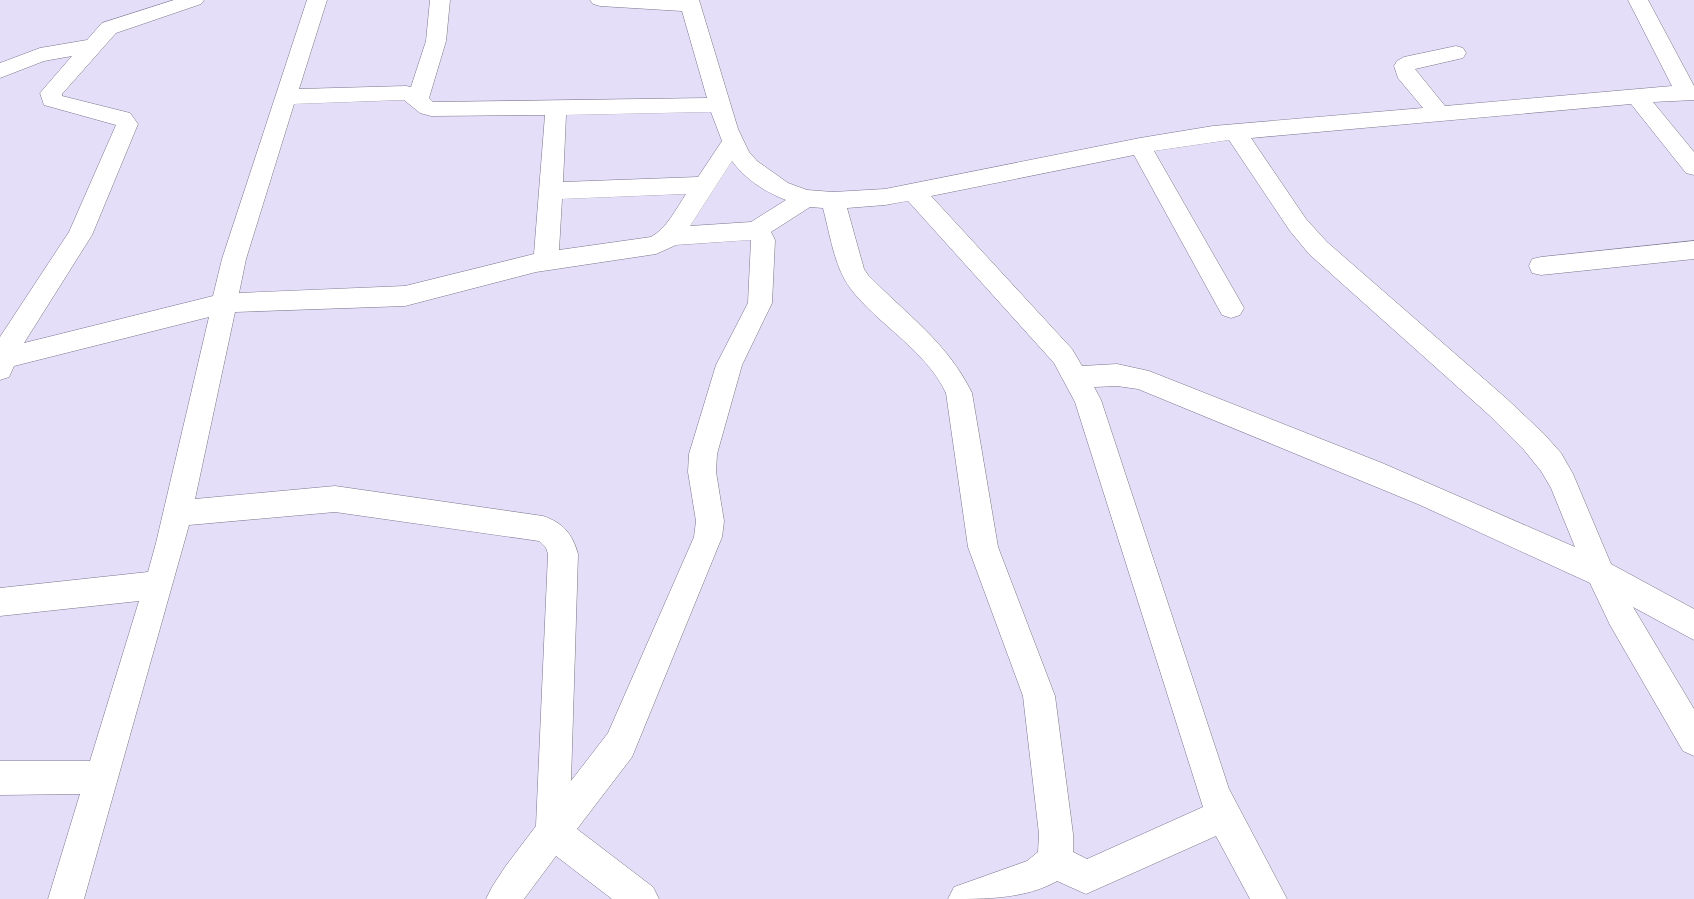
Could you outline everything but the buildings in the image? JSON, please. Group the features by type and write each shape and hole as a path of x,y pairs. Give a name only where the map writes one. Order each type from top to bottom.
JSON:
{"street":[{"path":"2,363 11,341 80,235 127,124 122,118 52,100 51,93 105,30 114,25 194,0"},
{"path":"66,899 179,513 236,251 317,0"},
{"path":"418,100 436,42 440,0"},
{"path":"600,0 690,3 732,143 745,162 763,178 780,189 820,200 859,200 913,192 1140,146 1235,132 1636,96 1690,93 1638,0"},
{"path":"0,71 40,55 91,46"},
{"path":"1440,114 1406,73 1404,66 1412,62 1456,52"},
{"path":"286,97 406,93 413,95 428,108 720,105"},
{"path":"1636,96 1694,167"},
{"path":"546,261 556,107"},
{"path":"1235,132 1298,225 1318,248 1498,407 1540,448 1563,483 1601,574 1621,615 1694,740"},
{"path":"2,363 225,303 405,296 546,261 656,245 670,236 732,143"},
{"path":"1140,146 1231,308"},
{"path":"551,191 704,186"},
{"path":"913,192 1064,356 1088,400 1206,770 1223,815 1269,899"},
{"path":"670,236 755,231 820,200"},
{"path":"820,200 852,271 859,282 940,362 949,372 959,393 983,547 1039,696 1056,834 1056,861"},
{"path":"504,899 517,879 620,746 708,538 710,521 702,472 703,454 729,365 760,303 763,240 759,233 755,231"},
{"path":"1541,266 1694,250"},
{"path":"1076,377 1117,375 1140,379 1357,465 1453,506 1601,574 1694,625"},
{"path":"179,513 335,499 543,529 557,538 563,554 553,832"},
{"path":"0,602 158,585"},
{"path":"0,778 102,777"},
{"path":"1056,861 1086,877 1223,815"},
{"path":"553,832 641,899"},
{"path":"966,899 1037,875 1056,861"}]}
